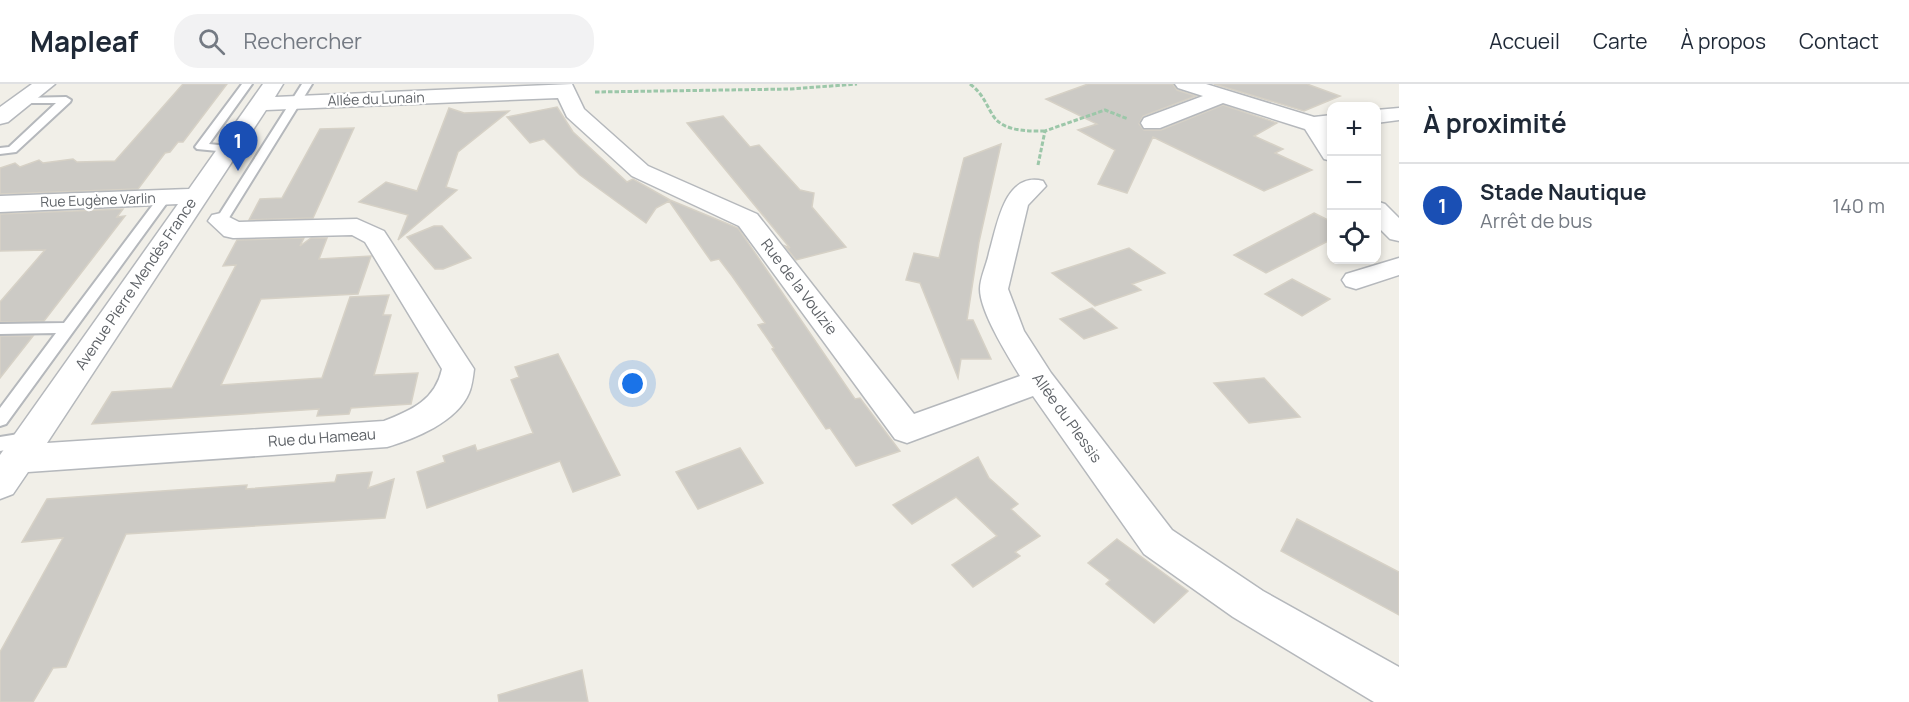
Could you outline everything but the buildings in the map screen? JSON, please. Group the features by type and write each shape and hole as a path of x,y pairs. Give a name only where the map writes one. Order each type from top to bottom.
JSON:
{"street":[{"path":"0,117 45,84"},
{"path":"1185,84 1322,123 1327,138"},
{"name":"Allée du Lunain","path":"259,91 296,103 563,88"},
{"name":"Rue de la Voulzie","path":"563,88 575,112 604,141 640,171 748,220 907,430 1040,381"},
{"name":"Avenue Pierre Mendès France","path":"0,484 17,447 228,149 259,91"},
{"path":"1152,123 1221,96"},
{"path":"1381,116 1399,114"},
{"name":"Allée du Plessis","path":"1034,186 1016,202 994,289 1009,332 1040,381 1158,542 1248,604 1399,692"},
{"name":"Rue Eugène Varlin","path":"0,204 195,196"},
{"path":"1378,210 1399,233"},
{"name":"Rue du Hameau","path":"17,447 387,434 423,420 453,392 458,369 375,237 357,227 233,231 221,221"},
{"path":"1356,280 1399,266"}],"lane":[{"path":"221,221 307,84"},
{"path":"0,151 12,150 66,100 24,100"},
{"path":"0,420 165,197"},
{"path":"0,329 68,328"}],"path":[{"path":"563,88 791,89 857,84"},
{"path":"970,84 987,98 992,116 1003,126 1045,131 1105,110 1122,117 1152,123"},
{"path":"1034,186 1045,131"}],"place":[{"name":"Stade Nautique","path":"238,171"}]}
